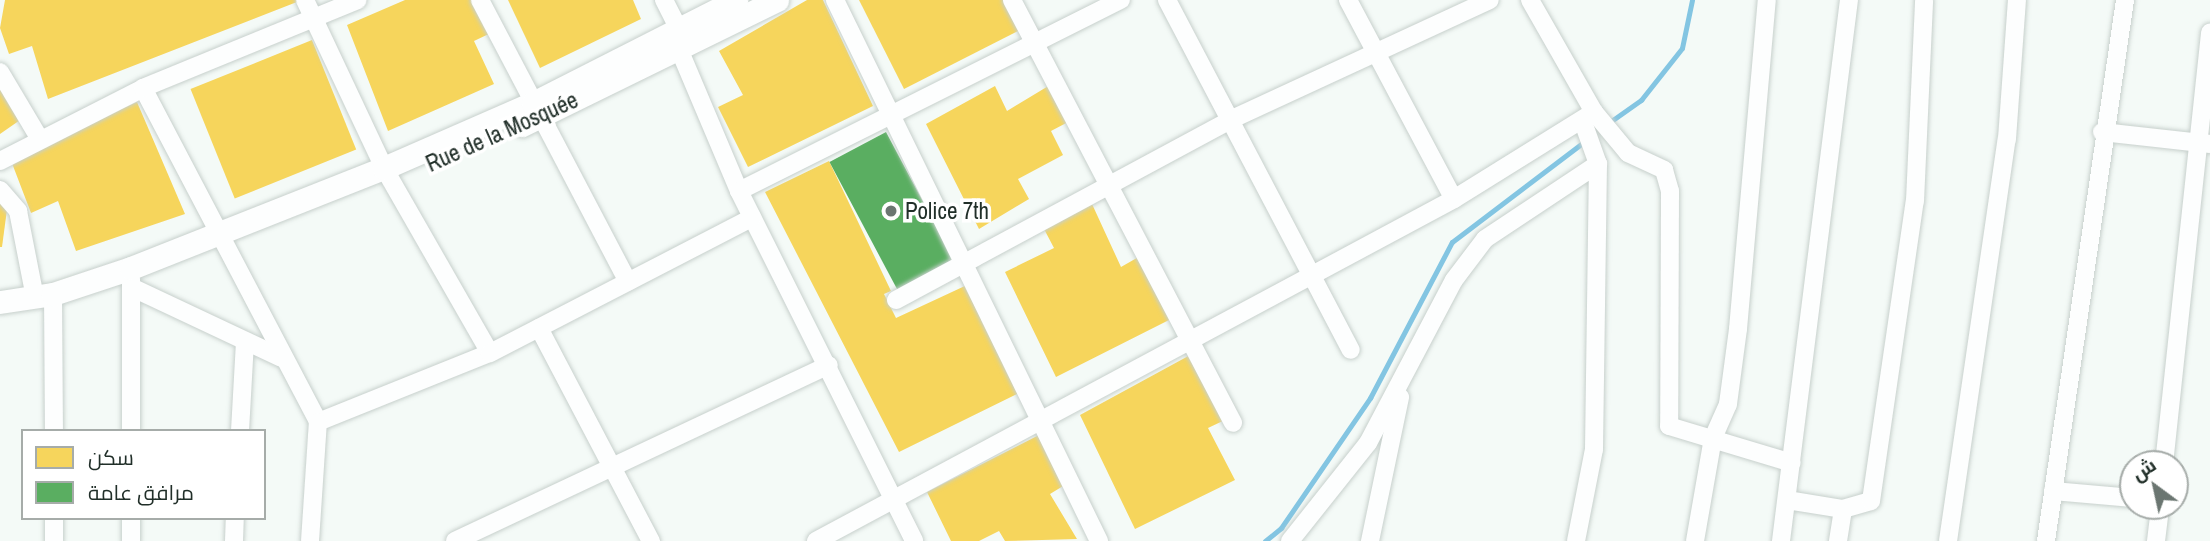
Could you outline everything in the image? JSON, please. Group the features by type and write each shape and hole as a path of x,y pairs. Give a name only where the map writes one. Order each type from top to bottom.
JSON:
{"main road":[{"path":"679,39 736,0"},
{"name":"Rue de la Mosquée","path":"0,302 44,296 131,277 218,233 244,233 388,174 536,110 679,39 777,0"}],"street":[{"path":"305,0 312,20 388,174 489,353"},
{"path":"0,161 38,136 143,88 358,0"},
{"path":"480,0 628,282"},
{"path":"664,0 738,191 829,365 914,541"},
{"path":"835,0 888,116 1045,424 1099,541"},
{"path":"1012,0 1233,423"},
{"path":"738,191 1121,0"},
{"path":"1167,0 1352,350"},
{"path":"1348,0 1375,56 1454,199"},
{"path":"896,300 1112,188 1230,120 1375,56 1490,0"},
{"path":"1530,0 1588,117 1598,164 1594,449 1576,541"},
{"path":"1695,541 1713,438 1728,404 1738,330 1767,0"},
{"path":"1781,541 1849,0"},
{"path":"1787,500 1843,509 1871,501 1900,324 1915,201 1924,0"},
{"path":"1948,541 2007,139 2017,0"},
{"path":"2046,541 2102,132 2125,0"},
{"path":"2166,450 2204,144 2210,32"},
{"path":"0,72 38,136"},
{"path":"143,88 280,357 318,422 310,541"},
{"path":"816,541 894,504 1045,424 1190,339 1454,199 1588,117"},
{"path":"1588,117 1628,153 1664,170 1670,191 1668,424 1792,463"},
{"path":"2102,132 2204,144"},
{"path":"1290,541 1368,443 1404,381 1454,280 1485,239 1598,164"},
{"path":"0,190 19,211 44,296 54,429"},
{"path":"318,422 489,353 752,218"},
{"path":"131,429 131,277 245,341 280,357"},
{"path":"539,328 652,541"},
{"path":"240,429 245,341"},
{"path":"455,541 480,533 612,466 829,365"},
{"path":"1370,541 1404,381"},
{"path":"2053,491 2119,497"},
{"path":"1838,541 1843,509"},
{"path":"54,520 54,541"},
{"path":"131,520 131,541"},
{"path":"234,541 235,520"},
{"path":"2156,541 2158,520"}],"building: سكن":[{"path":"5,0 302,0 48,99 32,46 9,54 0,28"},
{"path":"405,0 477,0 493,32 474,41 494,84 388,131 347,25"},
{"path":"508,0 633,0 641,19 540,68"},
{"path":"807,0 823,0 873,106 748,167 718,107 743,95 719,51"},
{"path":"859,0 1006,0 1022,29 904,89"},
{"path":"312,40 356,149 235,198 191,89"},
{"path":"0,77 23,118 0,134"},
{"path":"1050,85 1070,121 1051,131 1063,155 1018,179 1029,199 979,229 926,124 995,86 1007,111"},
{"path":"137,102 185,214 76,251 58,201 31,213 10,158"},
{"path":"829,161 891,291 884,294 896,318 967,285 1023,391 899,452 765,192"},
{"path":"0,197 8,202 2,247 0,247"},
{"path":"1092,204 1121,267 1142,255 1173,318 1056,377 1005,272 1054,248 1044,229"},
{"path":"1192,354 1227,419 1208,428 1235,480 1135,529 1080,415"},
{"path":"1041,434 1068,483 1050,494 1077,539 1005,541 999,531 979,541 951,541 927,492"}],"building: مرافق عامة":[{"name":"Police 7th","path":"886,132 955,262 899,292 829,162"}],"waterway":[{"path":"1607,124 1641,100 1682,48 1692,0"},
{"path":"1265,541 1281,528 1370,398 1452,242 1585,141"}],"place":[{"name":"Police 7th","path":"891,211"}]}
